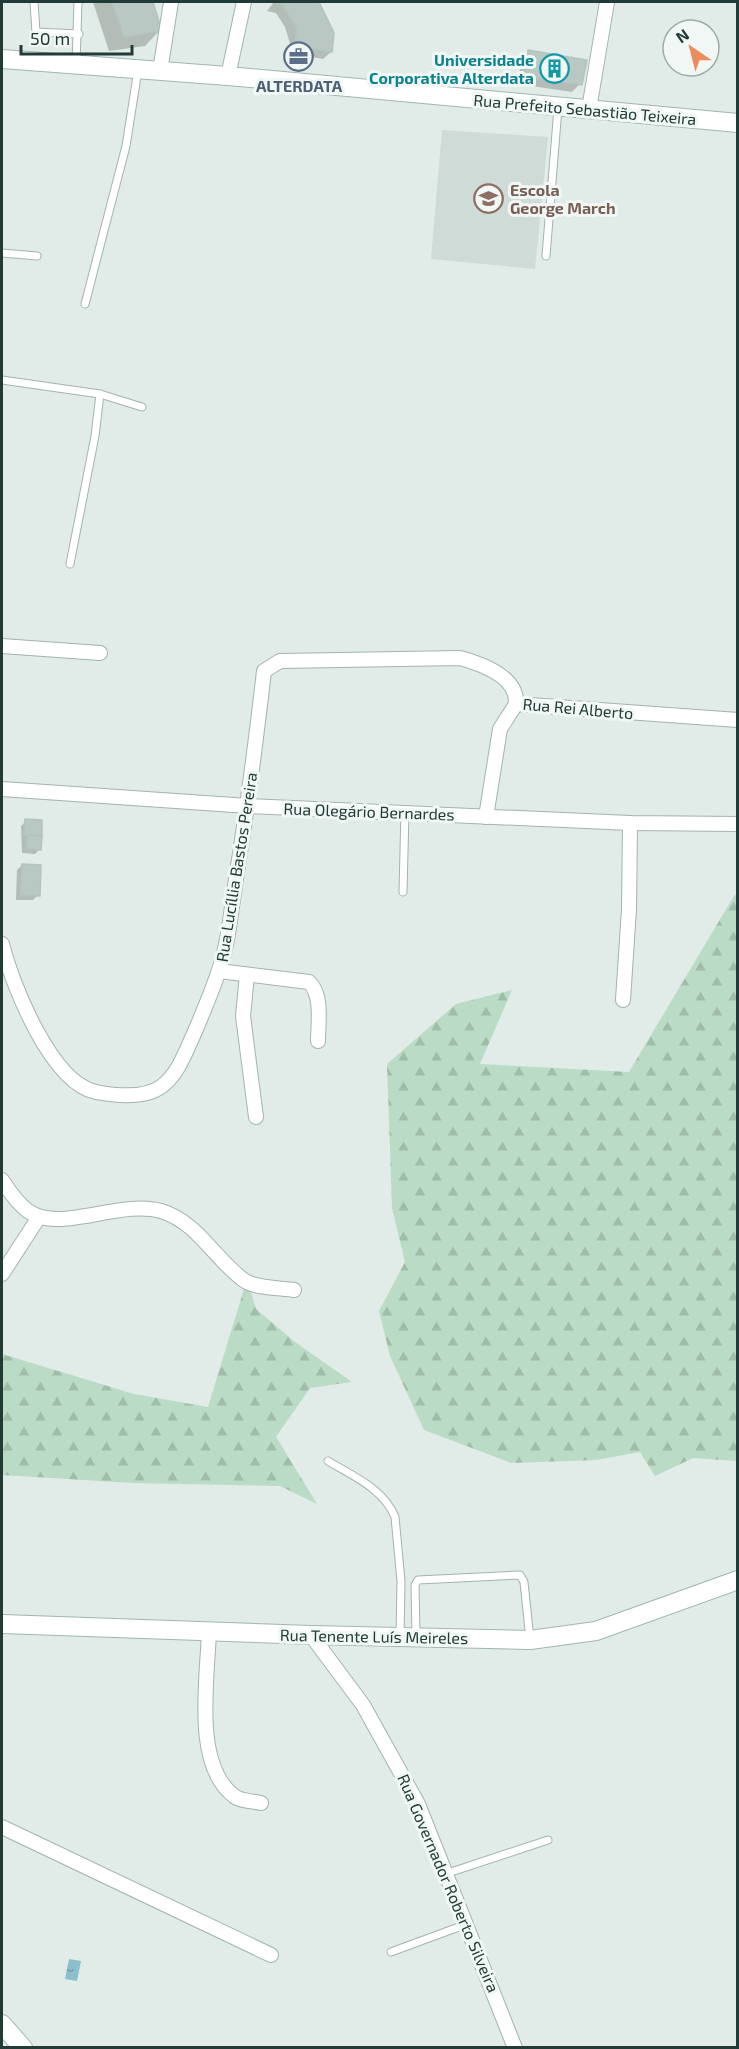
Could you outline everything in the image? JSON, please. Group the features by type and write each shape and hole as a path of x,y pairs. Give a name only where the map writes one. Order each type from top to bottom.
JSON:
{"street":[{"path":"160,71 171,2"},
{"path":"228,76 244,2"},
{"path":"589,110 607,2"},
{"name":"Rua Prefeito Sebastião Teixeira","path":"2,59 228,76 738,123"},
{"path":"2,646 100,653"},
{"name":"Rua Rei Alberto","path":"264,671 273,664 288,659 460,658 472,661 510,683 515,690 516,704 738,720"},
{"name":"Rua Lucíllia Bastos Pereira","path":"2,944 10,976 23,1008 63,1069 82,1087 93,1092 113,1095 154,1091 174,1073 219,971 248,806 264,671"},
{"path":"486,816 500,729 516,704"},
{"name":"Rua Olegário Bernardes","path":"2,789 248,806 405,811 630,823 738,824"},
{"path":"623,1000 629,909 630,823"},
{"path":"219,971 293,978 309,982 313,986 317,1000 318,1041"},
{"path":"247,975 243,1016 256,1117"},
{"path":"2,1180 28,1211 39,1217 65,1220 117,1209 159,1211 194,1230 246,1282 294,1290"},
{"path":"2,1274 39,1217"},
{"name":"Rua Tenente Luís Meireles","path":"2,1624 530,1640 596,1631 738,1580"},
{"path":"209,1630 206,1742 211,1761 217,1776 236,1798 261,1803"},
{"name":"Rua Governador Roberto Silveira","path":"311,1635 363,1705 389,1748 418,1804 448,1873 515,2048"},
{"path":"2,1827 271,1955"},
{"path":"2,2024 23,2048"}],"lane":[{"path":"34,2 36,32 40,35 79,34"},
{"path":"76,64 79,34 78,2"},
{"path":"85,304 126,146 138,70"},
{"path":"546,256 558,105"},
{"path":"2,253 38,256"},
{"path":"2,380 100,394 142,407"},
{"path":"70,564 95,436 100,394"},
{"path":"403,891 405,811"},
{"path":"328,1461 366,1484 392,1509 395,1517 408,1636"},
{"path":"408,1636 415,1585 418,1580 520,1575 524,1582 530,1640"},
{"path":"448,1873 548,1840"},
{"path":"391,1952 467,1924"}],"shaded area":[{"name":"Escola George March","path":"442,130 548,137 535,269 431,259"}],"green space":[{"path":"737,894 737,1461 693,1458 655,1476 640,1452 596,1460 511,1463 424,1430 390,1356 379,1311 405,1262 392,1208 387,1064 456,1004 512,990 480,1064 629,1072"},
{"path":"247,1279 256,1309 295,1342 352,1382 310,1388 276,1437 317,1504 280,1486 133,1483 2,1475 2,1354 134,1394 208,1407"}],"water":[{"path":"69,1959 81,1961 77,1981 65,1979"}],"building":[{"path":"112,2 153,2 162,31 124,37"},
{"path":"274,2 319,2 334,33 332,52 296,46 296,27 283,6"},
{"name":"Universidade Corporativa Alterdata","path":"528,50 587,60 582,85 525,77"},
{"path":"25,819 42,820 42,836 24,835"},
{"path":"27,835 42,836 41,850 26,849"},
{"path":"22,864 41,865 40,896 20,895"}],"place":[{"name":"ALTERDATA","path":"299,57"},
{"name":"Universidade Corporativa Alterdata","path":"555,68"},
{"name":"Escola George March","path":"489,198"}]}
